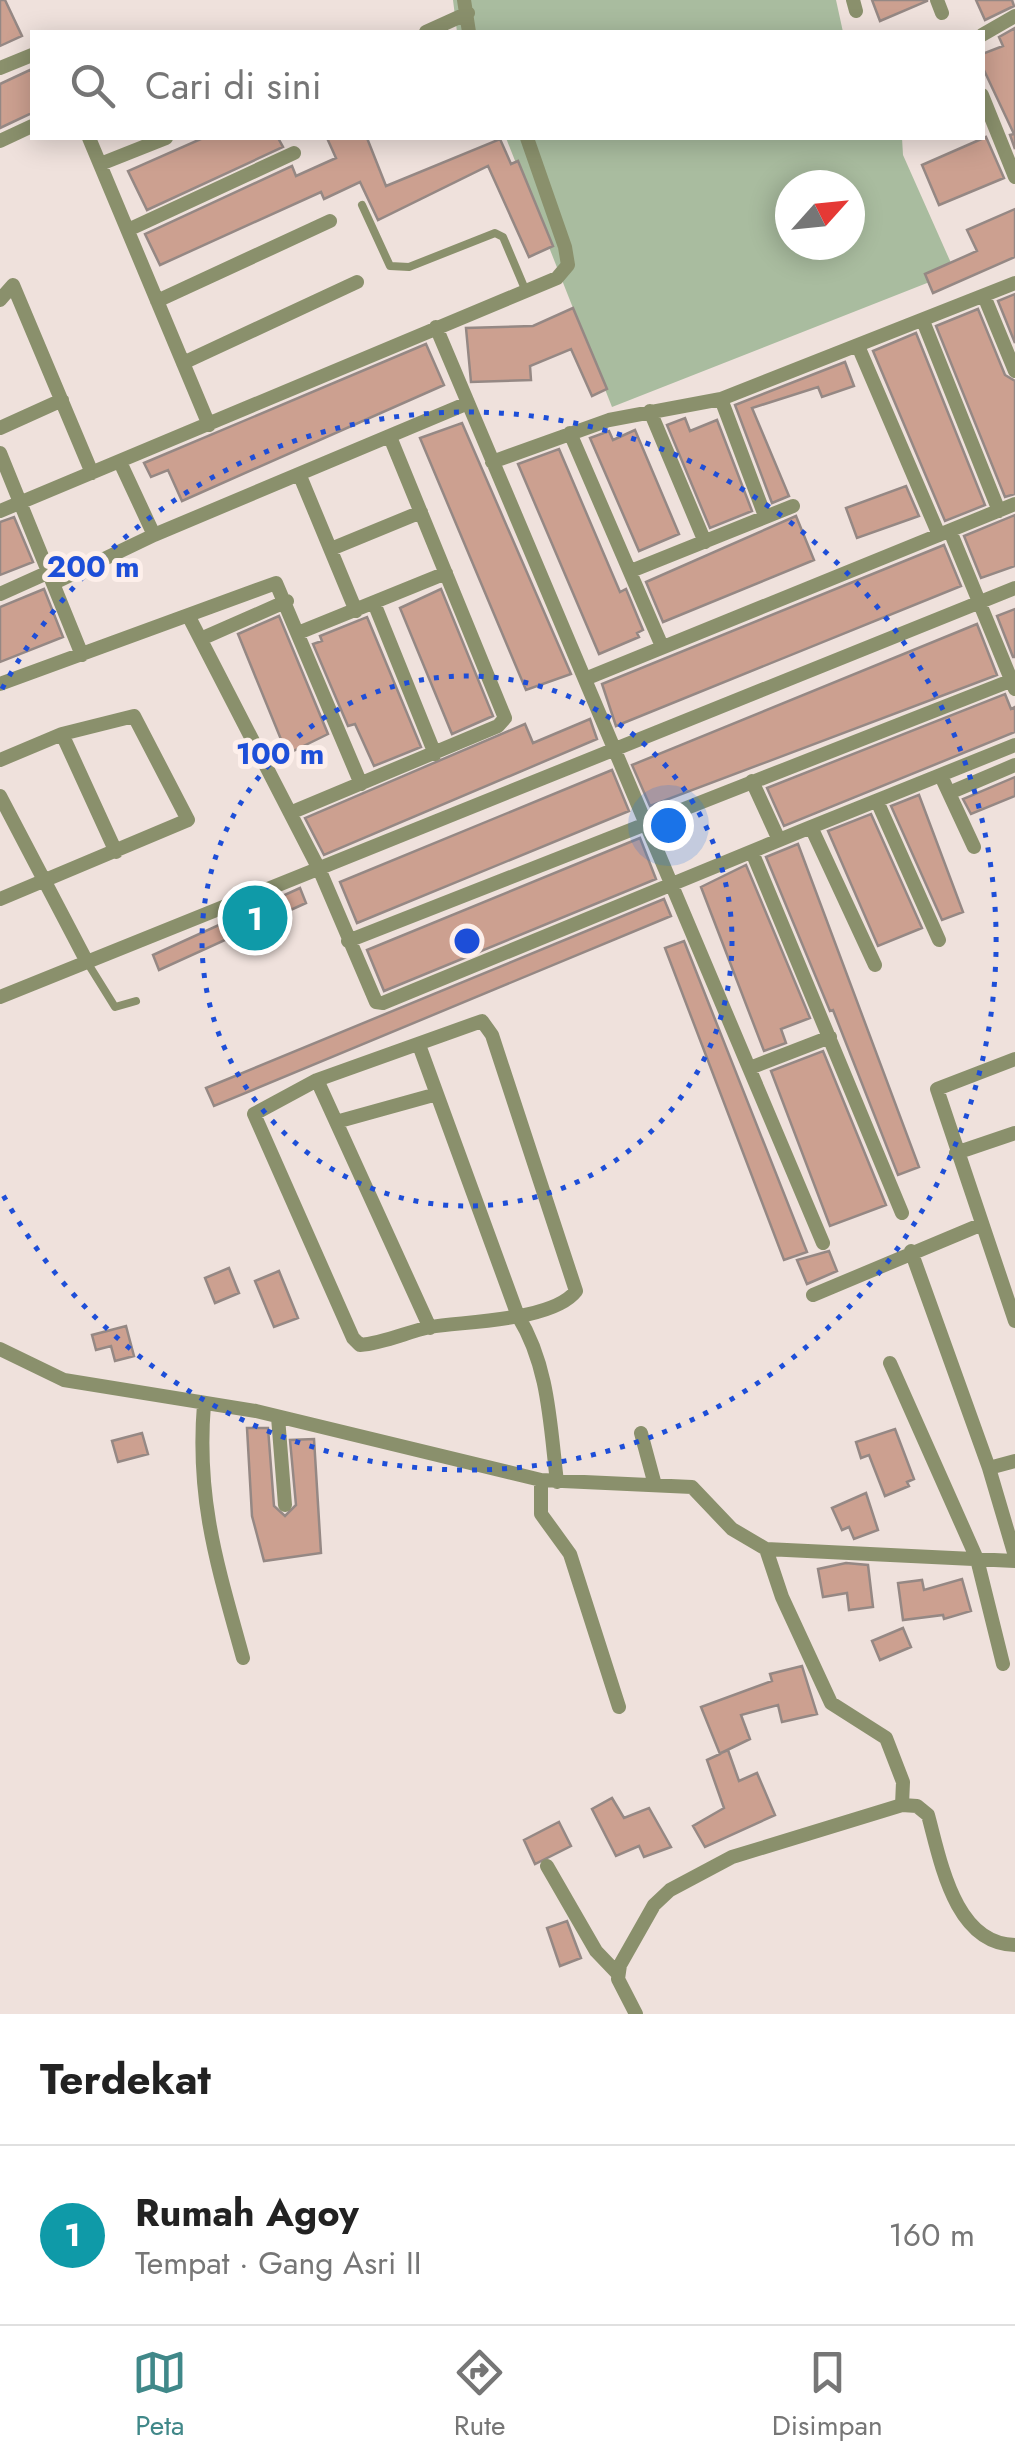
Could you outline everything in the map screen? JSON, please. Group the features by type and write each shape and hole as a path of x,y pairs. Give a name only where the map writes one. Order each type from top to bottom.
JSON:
{"street":[{"path":"429,30 466,7"},
{"path":"985,34 1015,16"},
{"path":"0,68 30,56"},
{"path":"985,102 1015,177"},
{"path":"0,141 30,127"},
{"path":"90,140 103,163 209,424"},
{"path":"103,163 161,140"},
{"path":"0,511 557,278 568,265 527,140"},
{"path":"130,229 294,153"},
{"path":"157,301 330,220"},
{"path":"182,363 357,282"},
{"path":"492,462 570,433 720,399 1015,283"},
{"path":"0,300 13,285 92,473"},
{"path":"984,296 1015,371"},
{"path":"922,320 999,511"},
{"path":"436,328 824,1243"},
{"path":"348,942 752,780 1014,683 858,346"},
{"path":"720,399 766,516"},
{"path":"0,428 62,400"},
{"path":"0,594 51,578 300,476 468,402"},
{"path":"650,412 705,542"},
{"path":"570,433 661,644"},
{"path":"290,813 498,726 505,710 390,437"},
{"path":"0,453 82,655"},
{"path":"120,462 154,535"},
{"path":"300,476 356,611"},
{"path":"585,679 661,644 1015,504"},
{"path":"631,571 792,506"},
{"path":"331,549 421,512"},
{"path":"298,633 446,573"},
{"path":"0,684 274,583 287,602 361,784"},
{"path":"0,997 618,752 1015,588"},
{"path":"203,638 287,602"},
{"path":"374,603 435,754"},
{"path":"189,617 320,871 370,996 382,1004 1015,745"},
{"path":"0,760 62,734 134,716 188,814 182,824 0,899"},
{"path":"62,734 116,852"},
{"path":"949,793 1015,765"},
{"path":"941,776 974,847"},
{"path":"752,780 779,840"},
{"path":"0,796 87,962"},
{"path":"877,801 939,940"},
{"path":"812,826 875,965"},
{"path":"752,852 902,1213"},
{"path":"479,1021 492,1035 576,1289 569,1299 518,1316 430,1328 360,1345 253,1118 258,1109 317,1080 479,1021"},
{"path":"750,1068 830,1037"},
{"path":"419,1045 518,1316 535,1346 544,1375 549,1481 541,1514 570,1554 619,1707"},
{"path":"1014,1313 980,1225 937,1088 1015,1060"},
{"path":"317,1080 430,1328"},
{"path":"336,1122 437,1094"},
{"path":"956,1153 1015,1133"},
{"path":"813,1296 911,1251 980,1225"},
{"path":"0,1348 64,1380 278,1417 549,1481 696,1489 732,1530 766,1548 1015,1558 989,1468 911,1251"},
{"path":"890,1363 977,1558 1003,1664"},
{"path":"204,1404 200,1447 205,1519 243,1658"},
{"path":"278,1417 286,1505"},
{"path":"641,1433 655,1485"},
{"path":"989,1468 1015,1461"},
{"path":"766,1548 782,1597 831,1702 886,1738 903,1782 902,1805"},
{"path":"618,1974 633,1937 654,1905 686,1879 732,1857 902,1805 917,1806 928,1815 968,1924 986,1941 1015,1945"},
{"path":"547,1866 596,1951 618,1974 636,2014"}],"lane":[{"path":"362,205 390,266 409,268 496,234 505,239 526,289"},
{"path":"87,962 114,1007 136,1001"}],"green space":[{"path":"453,0 836,0 843,30 457,30"},
{"path":"507,140 902,140 903,155 955,272 612,407"}],"building":[{"path":"0,0 5,0 22,36 0,46"},
{"path":"872,0 927,0 927,1 880,21"},
{"path":"976,0 1012,0 1014,6 985,20"},
{"path":"1015,28 1015,149 1010,135 1014,134 985,72 985,53 1003,46 999,37"},
{"path":"30,70 30,114 0,128 0,84"},
{"path":"985,137 1004,178 939,205 922,165"},
{"path":"198,140 279,140 283,147 147,210 128,171"},
{"path":"328,140 368,140 386,186 500,140 511,164 518,161 553,246 529,257 488,166 378,220 360,182 324,199 321,192 160,265 145,234 292,166 296,176 336,158"},
{"path":"1015,209 1015,257 933,293 925,274 977,251 967,230"},
{"path":"1015,294 1015,343 998,301"},
{"path":"573,308 607,389 592,396 571,349 530,366 531,380 471,382 466,328 533,326"},
{"path":"978,309 1005,375 1015,381 1015,494 1005,497 936,326"},
{"path":"916,333 985,505 945,521 873,351"},
{"path":"426,344 444,385 182,501 168,470 151,477 144,463"},
{"path":"845,362 854,386 822,397 818,387 752,408 789,496 772,503 735,405"},
{"path":"685,418 690,431 717,420 752,511 710,528 667,425"},
{"path":"462,423 571,674 526,690 420,438"},
{"path":"635,430 679,534 639,551 590,438 609,431 613,440"},
{"path":"559,449 620,592 626,589 643,630 637,633 639,637 599,654 518,464"},
{"path":"906,486 919,516 857,538 846,508"},
{"path":"1015,515 1015,566 981,578 964,536"},
{"path":"796,516 814,560 663,622 646,582"},
{"path":"14,517 33,562 0,575 0,522"},
{"path":"944,545 961,586 616,726 602,684"},
{"path":"44,589 63,637 0,662 0,607"},
{"path":"441,589 493,716 452,734 400,608"},
{"path":"1015,609 1015,657 1013,657 997,616"},
{"path":"279,616 328,734 287,754 238,634"},
{"path":"367,617 421,747 374,766 355,724 348,726 313,644 322,641 320,636"},
{"path":"977,624 997,675 650,806 632,765"},
{"path":"1005,694 1011,709 1015,707 1015,732 784,826 767,788"},
{"path":"590,719 597,739 324,855 305,818 525,724 533,743"},
{"path":"612,770 629,811 357,923 340,882"},
{"path":"1015,777 1015,796 971,814 963,799"},
{"path":"919,795 963,912 942,920 891,806"},
{"path":"871,814 922,928 878,946 828,831"},
{"path":"640,838 656,879 384,991 367,950"},
{"path":"798,844 919,1167 898,1175 833,1010 830,1011 766,857"},
{"path":"746,865 810,1018 781,1029 786,1043 764,1051 701,887"},
{"path":"300,888 306,903 159,970 153,955"},
{"path":"664,899 671,916 214,1106 206,1088"},
{"path":"684,941 807,1252 784,1260 665,948"},
{"path":"823,1051 886,1205 830,1226 771,1071"},
{"path":"829,1251 837,1271 807,1284 797,1260"},
{"path":"229,1268 239,1293 215,1303 205,1278"},
{"path":"279,1271 298,1318 274,1327 255,1281"},
{"path":"126,1326 134,1356 115,1361 111,1346 96,1350 92,1335"},
{"path":"247,1428 268,1428 274,1506 285,1516 296,1505 290,1440 314,1439 321,1553 264,1561 252,1516"},
{"path":"895,1429 914,1479 907,1482 909,1486 885,1496 869,1455 861,1458 856,1442"},
{"path":"142,1433 148,1454 118,1462 112,1441"},
{"path":"866,1493 878,1530 854,1539 849,1527 842,1530 832,1508"},
{"path":"846,1563 868,1565 873,1607 849,1610 847,1593 823,1597 818,1569"},
{"path":"962,1579 971,1611 944,1619 943,1615 903,1620 898,1583 922,1580 924,1590"},
{"path":"903,1628 911,1647 880,1660 872,1641"},
{"path":"802,1666 817,1714 782,1722 778,1705 741,1715 750,1739 721,1753 728,1750 739,1781 757,1773 775,1815 705,1847 693,1826 724,1808 707,1760 720,1754 701,1707 772,1681 770,1674"},
{"path":"612,1798 624,1818 649,1808 671,1847 644,1857 639,1846 616,1856 592,1809"},
{"path":"559,1822 571,1846 535,1864 524,1840"},
{"path":"567,1921 581,1958 560,1966 547,1928"}],"place":[{"name":"Rumah Agoy","path":"255,918"}]}
